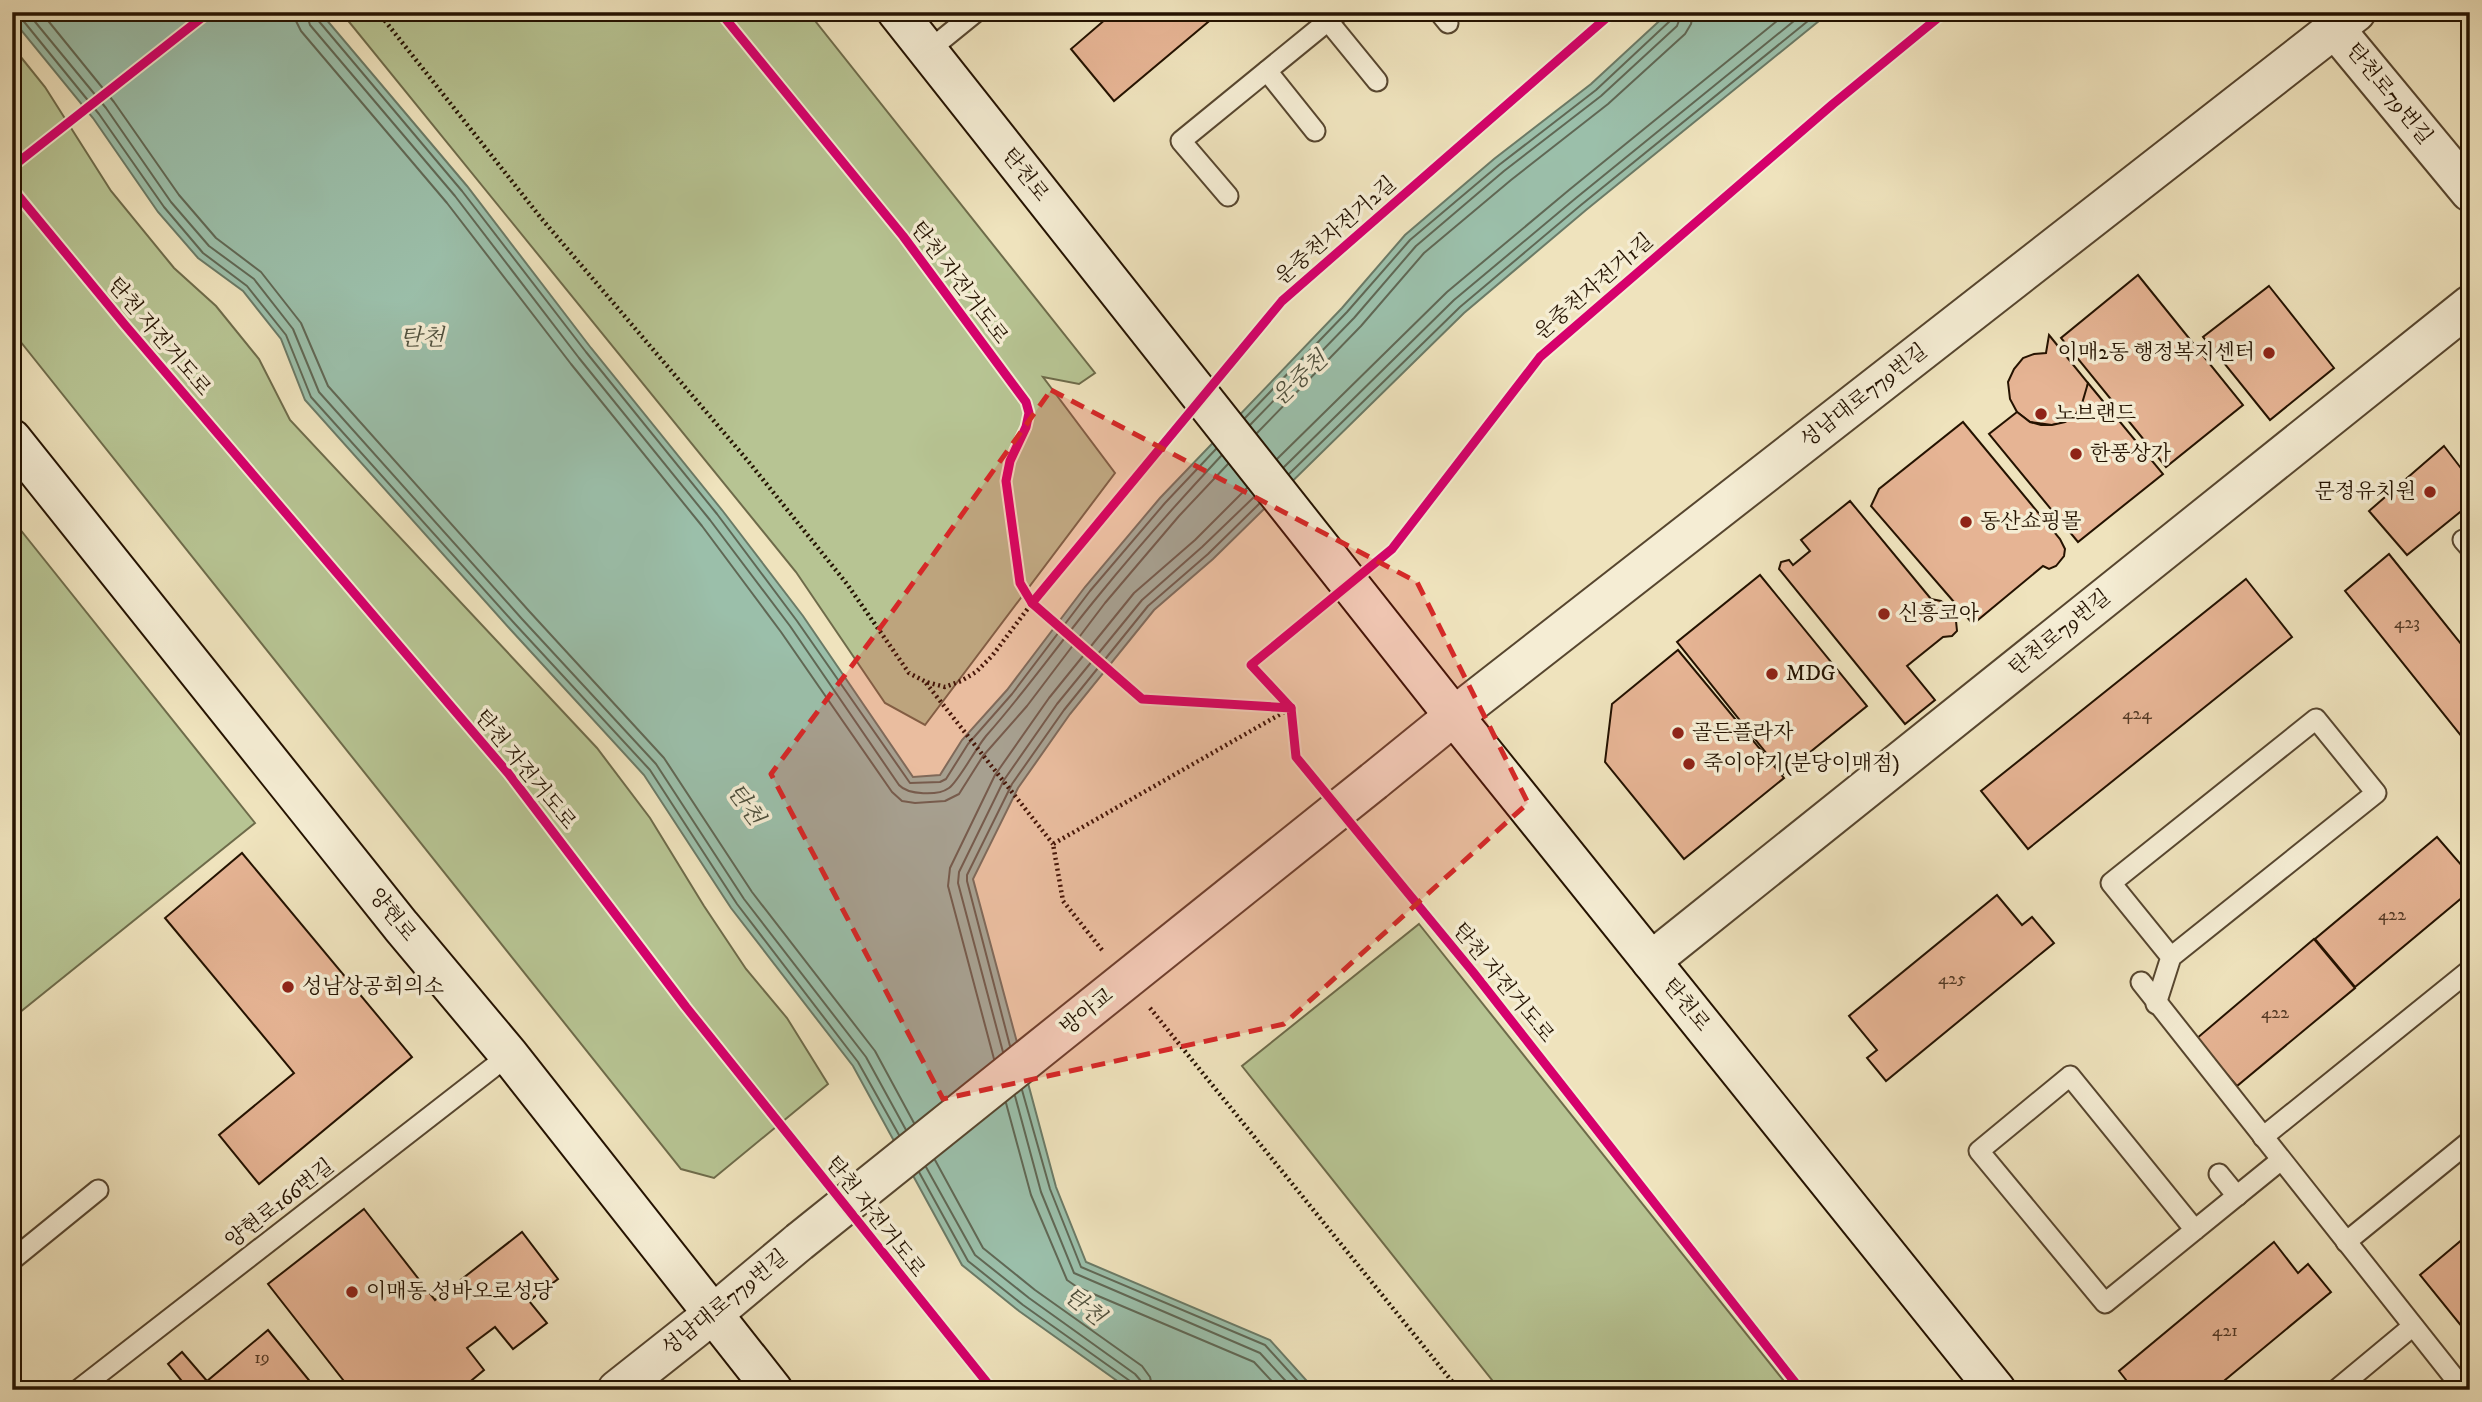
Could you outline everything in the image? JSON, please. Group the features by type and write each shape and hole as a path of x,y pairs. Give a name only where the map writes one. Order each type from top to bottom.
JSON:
{"street":[{"name":"탄천로","path":"897,12 1376,619 1996,1390"},
{"name":"탄천로79번길","path":"2346,21 2470,192"},
{"name":"성남대로779번길","path":"1374,781 2346,21"},
{"name":"탄천로79번길","path":"1651,961 2470,304"},
{"name":"양현로","path":"12,439 392,915 509,1055 773,1390"},
{"name":"방아교","path":"799,1242 1374,781"},
{"name":"성남대로779번길","path":"617,1390 799,1242"}],"lane":[{"path":"928,51 976,12"},
{"path":"1228,196 1181,141 1334,17 1377,81"},
{"path":"1267,71 1315,131"},
{"path":"2157,1004 2171,957 2376,793 2316,719 2110,883 2171,957"},
{"path":"2263,1137 2470,970"},
{"path":"2140,982 2464,1390"},
{"name":"양현로166번길","path":"78,1390 509,1055"},
{"path":"2195,1230 2070,1076 1979,1152 2105,1303 2237,1196 2281,1160"},
{"path":"2346,1241 2470,1141"},
{"path":"2219,1174 2237,1196"},
{"path":"12,1260 98,1190"},
{"path":"2336,1390 2413,1326"}],"path":[{"path":"378,12 541,218 748,461 847,584 909,673 926,682 945,687 976,672 992,656 1041,592"},
{"path":"1026,593 1042,613"},
{"path":"926,682 1053,844 1063,901 1106,955"},
{"path":"1280,703 1291,708"},
{"path":"1053,844 1291,708"},
{"path":"1291,708 1292,720"},
{"path":"1150,1008 1460,1390"}],"highlighted area":[{"path":"1051,390 1417,582 1528,803 1284,1024 943,1099 771,774 895,608"}],"shaded area":[{"path":"341,12 808,12 1095,373 1079,384 1043,377 1115,473 925,725 885,703 796,572"},
{"path":"12,46 45,87 111,191 174,268 216,306 259,359 290,420 597,748 650,818 746,969 787,1018 828,1084 714,1178 681,1169 12,331"},
{"path":"12,522 255,823 14,1017 12,1015"},
{"path":"1419,924 1791,1390 1500,1390 1242,1066"}],"water":[{"name":"탄천","path":"12,12 320,12 467,186 591,348 722,510 803,616 913,777 940,775 962,740 1007,690 1085,587 1160,498 1342,308 1405,235 1494,159 1591,84 1669,12 1830,12 1464,313 1213,559 1154,610 1070,714 1018,788 973,879 1056,1187 1086,1262 1270,1340 1315,1390 1130,1390 1019,1311 962,1265 853,1066 731,908 644,775 305,400 281,339 243,291 198,258 158,212 93,118 12,19"}],"building":[{"path":"1114,12 1220,12 1114,101 1071,49"},
{"path":"2138,275 2243,405 2166,467 2061,338"},
{"name":"이매2동 행정복지센터","path":"2269,286 2334,368 2270,420 2203,337"},
{"path":"2049,335 2088,383 2086,396 2075,416 2052,425 2030,422 2017,412 2010,399 2008,382 2023,358 2046,353"},
{"name":"한풍상가","path":"2088,383 2163,474 2078,542 1989,434 2017,412 2030,422 2041,425 2065,422 2075,416 2081,407"},
{"name":"동산쇼핑몰","path":"1963,422 2060,539 2065,549 2064,556 2056,566 2049,569 2043,566 1973,624 1871,506 1879,489"},
{"name":"문정유치원","path":"2444,446 2470,480 2470,504 2407,555 2369,511"},
{"name":"신흥코아","path":"1850,501 1931,599 1941,601 1948,607 1956,621 1957,631 1952,636 1943,637 1907,666 1935,700 1905,724 1779,569 1781,562 1789,560 1793,565 1810,551 1801,540"},
{"path":"2389,554 2470,655 2470,747 2345,591"},
{"name":"MDG","path":"1760,575 1867,706 1783,774 1677,642"},
{"path":"2246,579 2292,637 2028,849 1981,791"},
{"name":"골든플라자","path":"1678,650 1784,778 1684,859 1605,762 1612,704"},
{"path":"2437,837 2470,875 2470,891 2355,987 2315,939"},
{"name":"성남상공회의소","path":"242,853 412,1057 259,1184 219,1135 294,1073 165,918"},
{"path":"1997,895 2022,925 2032,917 2054,943 1886,1081 1867,1058 1877,1050 1849,1016"},
{"path":"2314,939 2355,988 2237,1086 2196,1039"},
{"name":"이매동 성바오로성당","path":"364,1209 435,1300 522,1232 558,1279 529,1301 547,1323 513,1349 495,1327 467,1348 484,1370 460,1390 351,1390 268,1284"},
{"path":"2470,1233 2470,1330 2467,1333 2420,1275"},
{"path":"2274,1242 2298,1273 2308,1264 2331,1292 2213,1390 2134,1390 2119,1371"},
{"path":"268,1330 317,1390 189,1390 168,1364 182,1352 207,1381"}],"cycle path":[{"path":"12,167 209,12"},
{"name":"탄천 자전거도로","path":"720,12 903,236 1026,402 1029,413 1026,427 1010,461 1006,481 1020,583 1032,603 1142,699 1291,708 1296,757 1473,972 1801,1390"},
{"name":"운중천자전거2길","path":"1032,603 1282,301 1613,12"},
{"name":"운중천자전거1길","path":"1291,708 1251,665 1392,549 1540,357 1833,104 1945,12"},
{"name":"탄천 자전거도로","path":"12,188 125,325 508,773 686,1007 993,1390"}],"place":[{"name":"이매2동 행정복지센터","path":"2269,353"},
{"name":"노브랜드","path":"2041,414"},
{"name":"한풍상가","path":"2076,454"},
{"name":"문정유치원","path":"2430,492"},
{"name":"동산쇼핑몰","path":"1966,522"},
{"name":"신흥코아","path":"1884,614"},
{"name":"MDG","path":"1772,674"},
{"name":"골든플라자","path":"1678,733"},
{"name":"죽이야기(분당이매점)","path":"1689,764"},
{"name":"성남상공회의소","path":"288,987"},
{"name":"이매동 성바오로성당","path":"352,1292"}],"water label":[{"name":"운중천","path":"1300,379"}]}
